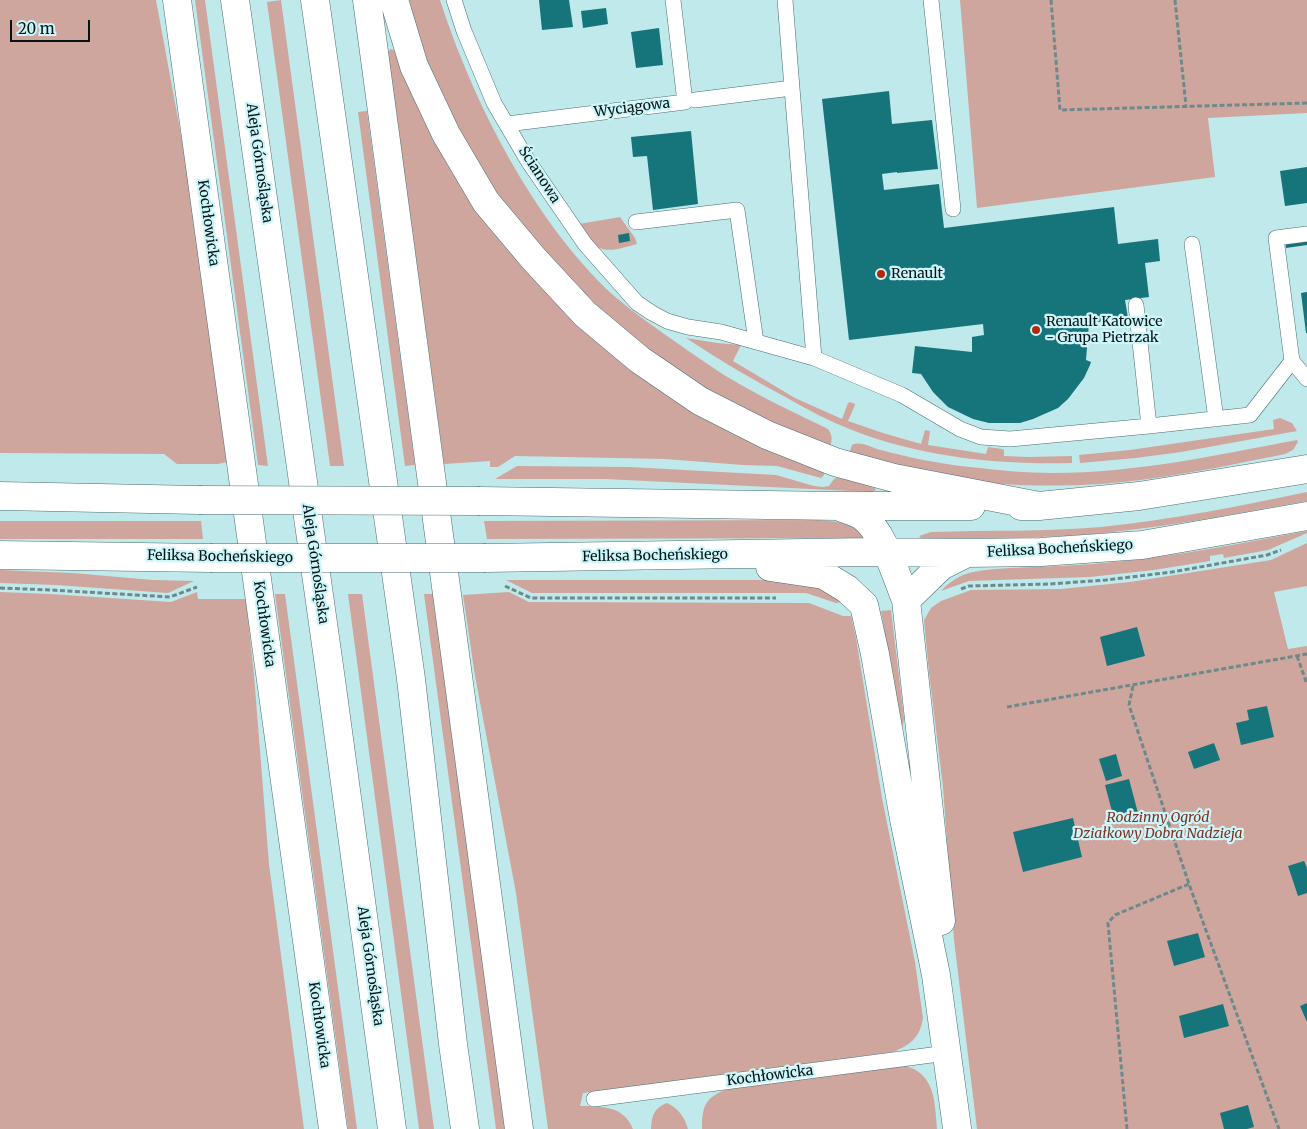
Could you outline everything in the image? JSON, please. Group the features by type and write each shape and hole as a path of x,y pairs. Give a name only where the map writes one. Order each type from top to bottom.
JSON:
{"main road":[{"name":"Kochłowicka","path":"177,0 333,1129"},
{"name":"Aleja Górnośląska","path":"235,0 330,671 392,1129"},
{"path":"315,0 410,679 453,1044 465,1129"},
{"path":"367,0 519,1128"},
{"path":"394,0 414,66 446,134 486,202 534,259 585,314 640,360 708,405 767,435 835,462 894,478 1039,506"},
{"path":"0,496 199,500 1039,506 1139,496 1305,464"},
{"path":"839,506 862,516 877,531 906,600 941,922 957,1128"},
{"name":"Feliksa Bocheńskiego","path":"0,555 210,558 486,558 887,552 1041,552 1142,544 1307,516"},
{"path":"906,600 942,566 967,553"},
{"path":"692,556 824,575 846,589 864,605 875,654 904,819 936,975 957,1128"}],"lane":[{"name":"Ścianowa","path":"454,0 464,31 494,103 528,160 585,244 636,303 667,321 688,327 721,332 814,358 902,395 960,429 981,437 1010,439 1250,415 1292,361"},
{"name":"Wyciągowa","path":"507,124 685,102 673,0"},
{"path":"785,0 814,358"},
{"path":"931,0 953,209"},
{"path":"695,100 792,88"},
{"path":"636,222 737,210 756,342"},
{"path":"1307,234 1276,238 1292,361 1307,379"},
{"path":"1192,244 1216,419"},
{"path":"1136,305 1149,426"},
{"name":"Kochłowicka","path":"594,1099 947,1053"}],"path":[{"path":"1052,0 1060,110 1307,103"},
{"path":"1175,0 1186,106"},
{"path":"497,586 506,586 531,598 778,598"},
{"path":"0,588 170,597 195,587 204,587"},
{"path":"1007,707 1307,654"},
{"path":"1297,656 1307,684"},
{"path":"1133,686 1128,704 1189,884 1279,1129"},
{"path":"1127,1129 1108,923 1116,915 1189,884"}],"green space":[{"path":"0,0 156,0 193,200 228,462 218,464 177,464 164,454 0,453"},
{"path":"195,0 205,0 268,466 258,465"},
{"path":"281,0 344,466 330,466 267,2"},
{"path":"405,0 440,0 470,79 488,119 509,158 557,232 584,266 629,308 713,368 762,396 828,429 832,438 830,448 756,417 682,375 625,332 587,300 511,213 467,145 437,87 418,40"},
{"path":"960,0 1307,0 1307,113 1208,118 1215,177 977,208"},
{"path":"391,49 394,50 424,121 475,206 736,435 769,451 824,472 824,475 821,478 777,466 665,459 515,456 498,467 490,467 490,461 444,464 388,52"},
{"path":"367,111 415,465 405,466 358,112"},
{"path":"620,217 635,238 637,244 614,250 603,249 593,243 579,224"},
{"path":"686,338 741,345 733,361 795,398 842,419 848,403 855,404 848,421 883,433 921,444 925,430 930,431 928,445 986,454 988,447 1002,449 1004,450 1004,456 1072,456 1072,463 988,461 932,453 878,439 843,427 811,411 736,369"},
{"path":"1280,418 1292,423 1297,431 1181,452 1080,463 1079,455 1130,450 1274,429 1273,420"},
{"path":"1297,440 1298,442 1293,450 1285,454 1217,468 1130,481 1056,486 1001,484 962,479 849,454 852,445 861,444 911,457 958,466 1053,473 1146,467"},
{"path":"517,466 630,467 776,475 823,487 829,486 834,479 839,477 875,488 876,490 872,492 605,479 495,479"},
{"path":"1307,492 1307,501 1231,515 1104,533 1012,538 921,538 919,536 931,532 1059,530 1101,527 1153,521"},
{"path":"819,520 851,526 859,531 864,538 487,539 484,521"},
{"path":"0,521 201,521 203,539 0,539"},
{"path":"1307,531 1307,533 1268,550 1224,558 1223,554 1210,556 1210,561 1154,570 1090,577 969,581 941,591 952,581 968,573 1003,568 1083,565 1162,556"},
{"name":"Rodzinny Ogród Działkowy Dobra Nadzieja","path":"1307,543 1307,586 1274,592 1288,649 1307,646 1307,1129 977,1129 954,940 943,787 924,620 931,608 941,601 971,590 1061,589 1130,582 1271,560"},
{"path":"0,570 194,581 168,593 0,583"},
{"path":"506,580 801,580 815,583 843,602 836,603 806,593 532,593"},
{"path":"0,592 171,602 197,592 198,599 246,599 269,864 304,1129 0,1129"},
{"path":"509,592 529,602 809,603 843,616 851,616 882,798 915,962 923,1018 917,1036 913,1040 893,1052 583,1093 580,1106 604,1107 618,1112 629,1121 633,1129 548,1129 516,893 475,676 463,595"},
{"path":"275,594 285,594 357,1129 348,1129"},
{"path":"348,594 362,594 434,1129 419,1129"},
{"path":"424,594 433,594 505,1129 496,1129"},
{"path":"891,610 904,718 903,726 899,720 881,611"},
{"path":"899,1063 914,1069 927,1080 933,1095 937,1129 702,1129 706,1103 714,1095 728,1089"},
{"path":"667,1103 680,1113 688,1129 651,1129 656,1110"}],"building":[{"path":"539,0 569,0 573,27 542,30"},
{"path":"606,8 608,24 583,28 581,11"},
{"path":"659,28 663,65 636,68 631,32"},
{"path":"889,91 892,124 932,120 938,169 882,174 884,190 939,184 944,228 1114,207 1118,244 1158,239 1160,261 1145,263 1149,297 1125,300 1128,318 1089,323 1086,360 1091,362 1090,365 1084,378 1068,399 1058,408 1020,423 989,423 973,419 948,407 933,392 921,374 912,373 915,346 972,352 972,337 984,335 983,324 849,340 822,99"},
{"path":"691,131 698,204 653,210 647,156 633,157 631,137"},
{"path":"1307,167 1307,203 1285,206 1280,171"},
{"path":"629,233 630,241 619,243 618,235"},
{"path":"1307,236 1307,245 1286,248 1285,239"},
{"path":"1307,292 1307,333 1306,333 1301,293"},
{"path":"1137,627 1145,656 1107,666 1100,637"},
{"path":"1267,706 1274,737 1241,745 1236,723 1249,720 1247,710"},
{"path":"1214,743 1220,760 1194,769 1188,752"},
{"path":"1116,754 1122,776 1106,781 1099,759"},
{"path":"1129,779 1138,813 1114,819 1105,785"},
{"path":"1073,818 1082,857 1023,872 1013,832"},
{"path":"1304,861 1307,868 1307,893 1298,896 1288,866"},
{"path":"1198,933 1205,957 1174,966 1167,941"},
{"path":"1307,1003 1307,1022 1300,1006"},
{"path":"1223,1004 1229,1026 1184,1038 1179,1016"},
{"path":"1248,1105 1254,1127 1247,1129 1224,1129 1220,1113"}],"place":[{"name":"Renault","path":"881,274"},
{"name":"Renault Katowice - Grupa Pietrzak","path":"1036,330"}]}
